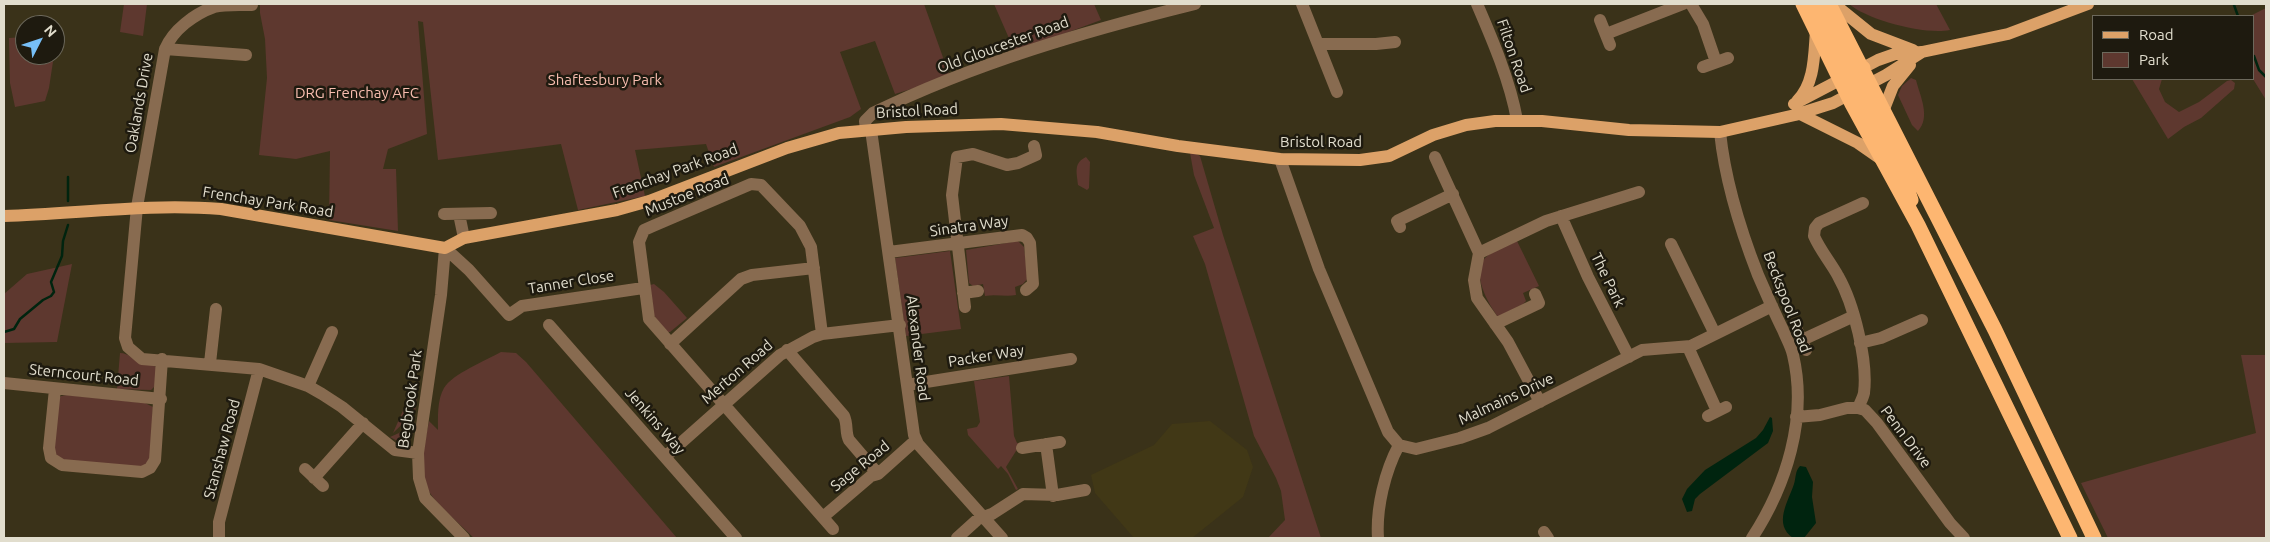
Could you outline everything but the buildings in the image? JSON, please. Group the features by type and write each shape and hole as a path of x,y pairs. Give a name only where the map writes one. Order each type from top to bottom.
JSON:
{"highway":[{"path":"1803,4 1816,31 1851,74"},
{"path":"1816,4 1904,179 1918,225"},
{"path":"1829,4 1881,159 1918,225 2070,538"},
{"path":"1859,89 1884,109 1994,330 2094,538"}],"main road":[{"path":"1834,4 1871,34 1886,41 1922,52"},
{"path":"1797,109 1851,74 1895,54 1922,52 2008,34 2088,4"},
{"path":"1797,109 1808,86 1816,31"},
{"name":"Bristol Road","path":"868,130 1001,124 1097,132 1178,146 1280,159 1360,160 1389,156 1433,135 1466,125 1517,120 1542,120 1629,130 1720,132 1769,120 1797,109 1833,103 1922,52"},
{"path":"1884,109 1896,81 1922,52"},
{"path":"1797,109 1858,143 1881,159"},
{"name":"Frenchay Park Road","path":"4,216 137,208 189,207 221,209 445,248 464,238 617,210 649,200 787,148 839,133 868,130"}],"street":[{"name":"Old Gloucester Road","path":"868,130 866,121 873,113 979,69 1067,38 1195,4"},
{"path":"1302,4 1337,92"},
{"name":"Filton Road","path":"1477,4 1493,43 1515,107 1517,120"},
{"path":"1600,20 1608,40 1684,4"},
{"path":"1691,4 1722,60 1704,67"},
{"name":"Oaklands Drive","path":"252,5 215,7 206,11 176,31 165,49 137,208 125,338 128,347 142,359 259,368 308,386 363,423 395,450 418,453"},
{"path":"1318,44 1388,39"},
{"path":"165,49 246,55"},
{"name":"Alexander Road","path":"868,130 900,325 912,430 916,440 1002,538"},
{"name":"Beckspool Road","path":"1720,132 1724,164 1738,219 1793,354 1797,386 1796,417 1788,468 1767,516 1752,538"},
{"path":"965,307 952,195 957,157 973,154 1007,165 1036,155 1034,146"},
{"path":"1435,157 1479,253 1474,274 1475,293 1480,304 1508,342 1540,402"},
{"path":"1280,159 1319,269 1388,432 1398,445 1392,458 1379,509 1378,538"},
{"name":"Mustoe Road","path":"822,334 811,247 807,236 762,186 755,183 644,230 639,242 643,288 649,319 833,529"},
{"path":"1479,253 1540,224 1639,192"},
{"path":"1400,227 1397,221 1453,194"},
{"path":"1858,408 1864,394 1860,343 1854,316 1839,277 1814,236 1815,228 1819,223 1863,203"},
{"path":"444,214 491,213"},
{"path":"459,214 464,238"},
{"name":"The Park","path":"1561,216 1591,284 1629,356"},
{"name":"Sinatra Way","path":"889,252 1022,235 1028,238 1030,243 1033,284 1026,290"},
{"path":"1672,244 1715,334"},
{"name":"Tanner Close","path":"445,248 470,270 509,315 522,306 643,288"},
{"name":"Begbrook Park","path":"445,248 440,306 418,453 419,478 425,498 464,538"},
{"path":"670,344 741,279 752,275 814,268"},
{"path":"963,294 978,291"},
{"path":"1495,324 1539,303 1535,294"},
{"name":"Malmains Drive","path":"1398,445 1416,449 1460,438 1488,428 1629,356 1647,349 1688,347 1772,306"},
{"path":"210,363 216,309"},
{"path":"1802,340 1854,316"},
{"path":"1860,343 1881,338 1922,320"},
{"name":"Jenkins Way","path":"549,325 736,538"},
{"name":"Merton Road","path":"665,457 787,350 822,334 900,325"},
{"path":"308,386 332,332"},
{"path":"1688,347 1717,412"},
{"path":"787,350 844,416 847,423 846,434 849,440 878,474"},
{"name":"Packer Way","path":"907,385 1062,357"},
{"path":"55,389 49,448 50,458 62,465 142,472 150,468 155,460 161,399 162,360"},
{"name":"Stanshaw Road","path":"219,538 219,522 259,368"},
{"name":"Sterncourt Road","path":"4,384 161,399"},
{"name":"Penn Drive","path":"1796,417 1820,415 1847,408 1865,410 1878,423 1950,523 1964,538"},
{"path":"305,469 319,482 363,423"},
{"name":"Sage Road","path":"823,517 871,476 878,474 916,440"},
{"path":"1022,448 1060,442"},
{"path":"1046,444 1053,496"},
{"path":"957,538 978,519 984,518 1023,494 1053,496 1085,490"}],"shaded area":[{"path":"1770,417 1772,418 1773,431 1768,443 1700,494 1695,499 1692,511 1687,512 1682,499 1687,489 1705,470 1756,438"},
{"path":"1210,421 1247,450 1253,467 1243,497 1192,538 1134,538 1095,493 1091,475 1154,445 1172,424"},
{"path":"1800,466 1806,467 1813,482 1812,497 1816,523 1804,538 1793,538 1787,532 1783,520 1797,470"}],"green space":[{"path":"124,4 147,4 143,36 120,32"},
{"name":"Shaftesbury Park","path":"260,4 924,4 950,77 895,94 875,41 840,52 861,109 850,117 714,167 706,144 635,150 645,196 578,210 561,144 438,160 423,22 418,21 427,134 388,149 383,169 396,169 398,231 329,220 330,151 296,159 259,155 267,78 265,39"},
{"path":"994,4 1094,4 1101,20 1015,52"},
{"path":"1849,4 1936,4 1950,30 1926,30 1897,25 1869,16"},
{"path":"2266,8 2266,100 2254,80 2255,15 2252,15"},
{"path":"9,38 15,38 15,65 52,65 45,101 15,107 10,83"},
{"path":"1911,78 1916,80 1924,113 1922,125 1918,131 1912,125 1898,95 1902,86"},
{"path":"2133,80 2162,80 2159,89 2165,102 2179,112 2199,102 2227,81 2231,80 2235,83 2234,89 2201,118 2184,127 2168,139"},
{"path":"1193,152 1200,156 1223,235 1321,538 1268,538 1285,520 1281,491 1254,436 1205,264 1193,236 1214,228 1194,175 1190,153"},
{"path":"1086,157 1090,162 1089,188 1087,190 1078,185 1077,172 1077,165"},
{"path":"1018,241 1024,247 1028,278 1023,284 1015,287 1016,295 985,296 983,284 973,286 969,283 966,250"},
{"path":"1517,241 1539,286 1523,293 1526,301 1523,304 1498,317 1482,288 1480,280 1481,265 1485,258 1492,253"},
{"path":"950,251 961,329 906,336 895,258"},
{"path":"72,264 57,342 4,343 4,294 27,274"},
{"path":"654,284 664,292 687,318 670,332 667,332 654,316 650,285"},
{"path":"501,352 516,353 526,362 677,538 474,538 442,508 428,490 423,473 423,456 429,421 438,430 440,398 448,383 462,373"},
{"path":"120,353 128,355 140,363 157,368 156,385 151,390 117,389"},
{"path":"2241,355 2266,355 2266,538 2108,538 2081,483 2256,433"},
{"path":"1009,376 1014,436 1017,443 1021,443 1006,467 1018,489 1016,490 1008,474 1001,466 998,469 968,435 967,429 977,427 980,422 974,381"},
{"path":"413,388 418,389 415,412 393,433"},
{"path":"61,396 145,403 153,407 150,461 140,468 63,460 54,453 57,401"},
{"path":"414,417 414,429 409,439 401,443 390,437 399,433"}],"waterway":[{"path":"2234,5 2238,15"},
{"path":"2255,59 2259,70 2266,77"},
{"path":"68,177 68,201"},
{"path":"4,332 14,329 20,319 54,292 51,282 62,256 63,241 68,225"}],"park label":[{"name":"DRG Frenchay AFC","path":"357,93"}]}
